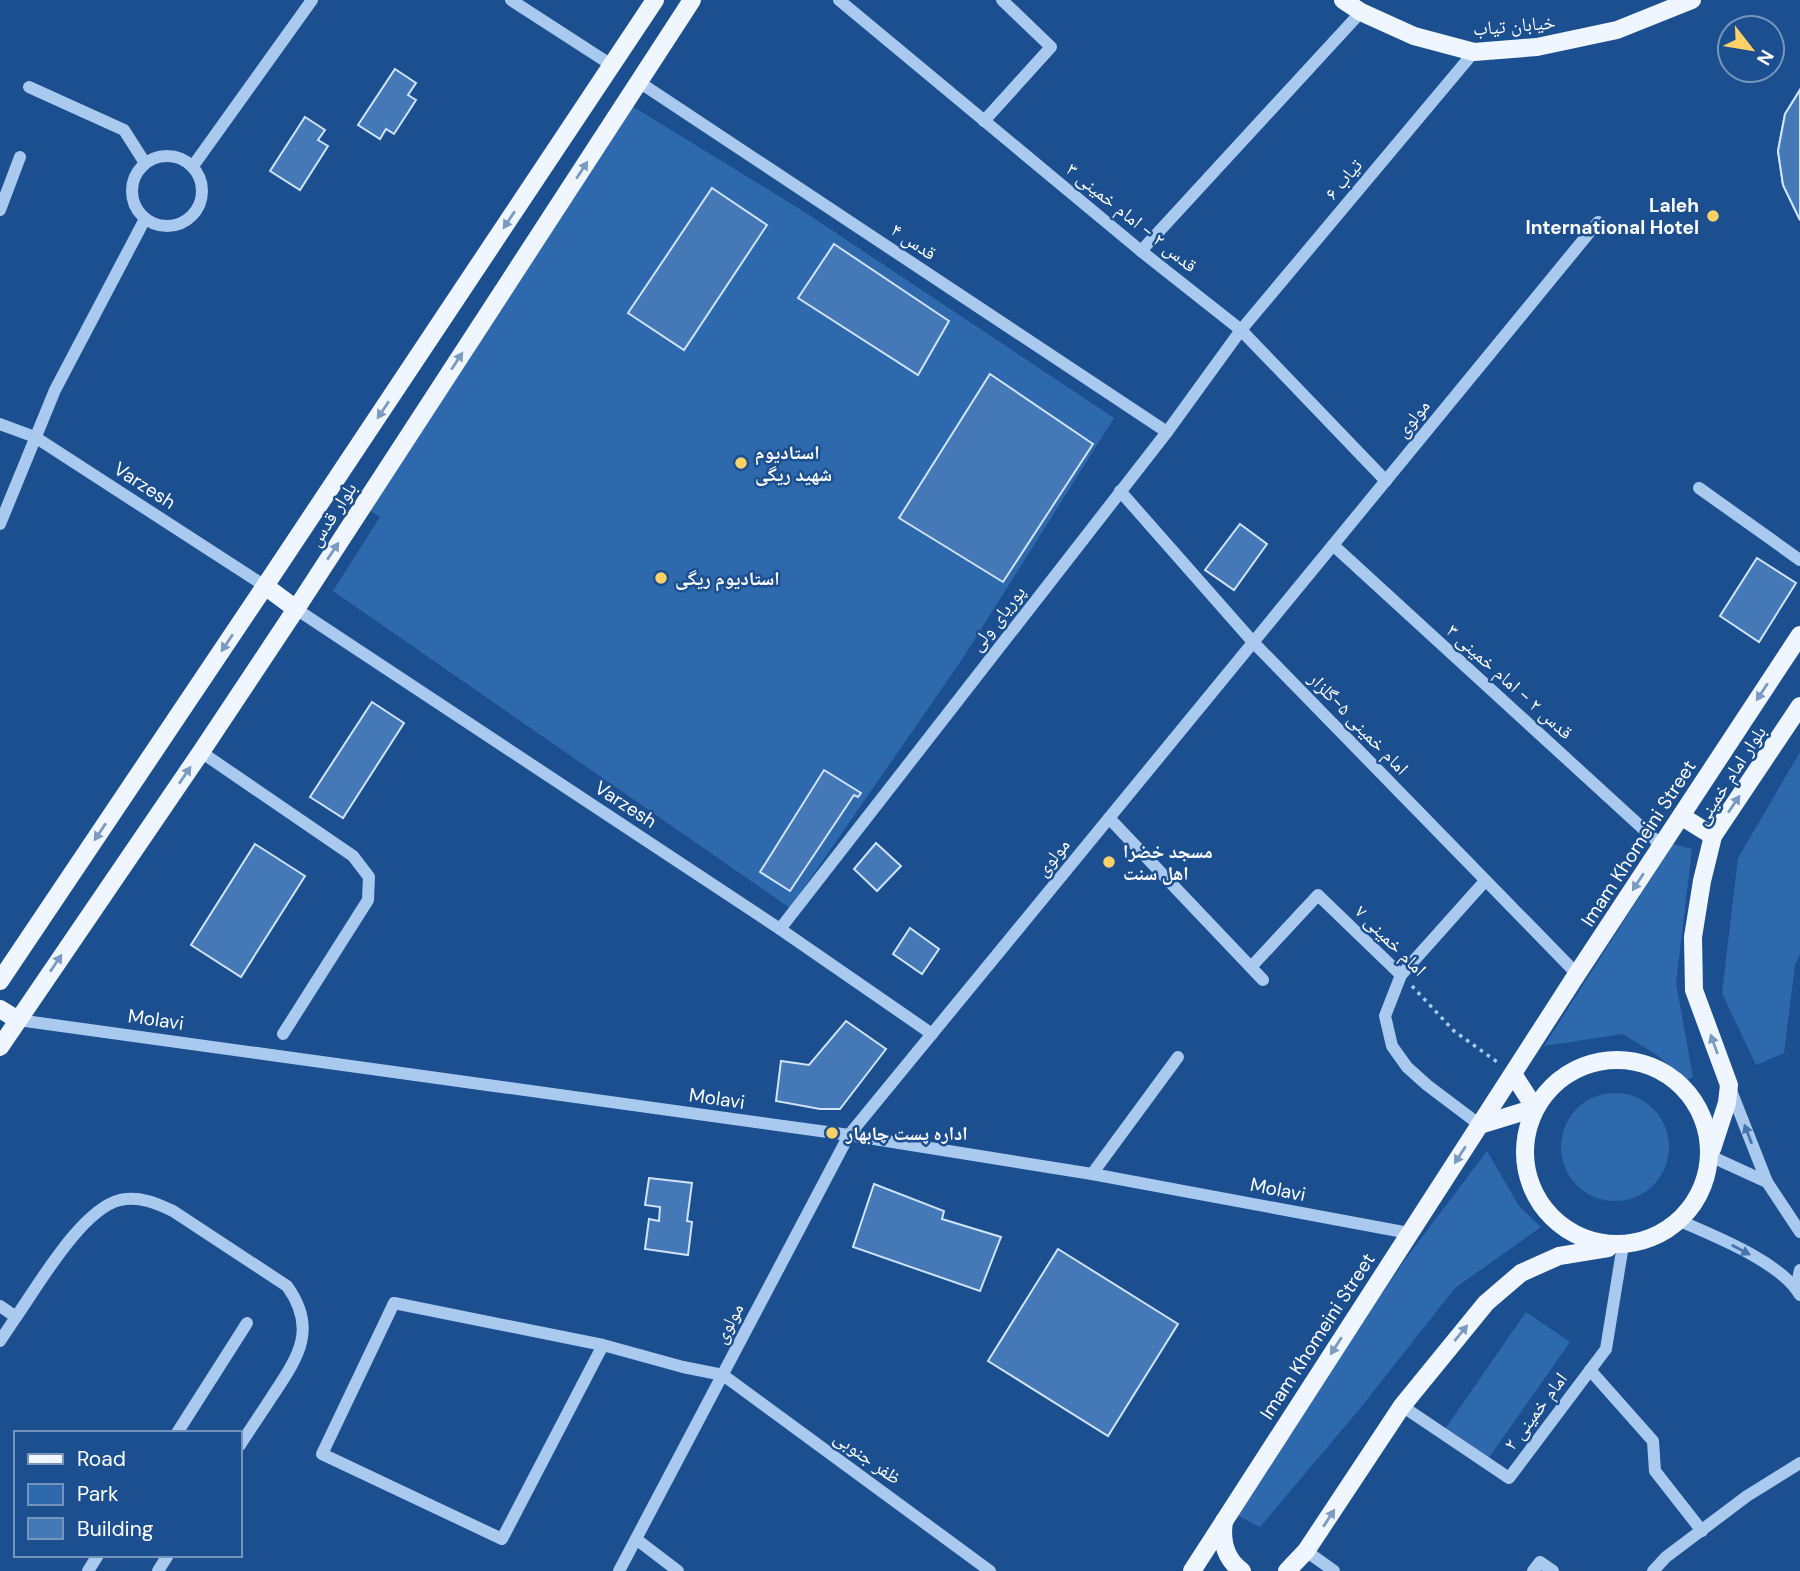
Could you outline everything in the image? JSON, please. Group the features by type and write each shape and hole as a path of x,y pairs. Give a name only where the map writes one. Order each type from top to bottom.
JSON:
{"main road":[{"name":"بلوار قدس","path":"0,981 655,0"},
{"name":"بلوار قدس","path":"0,1047 201,752 692,0"},
{"name":"خیابان تیاب","path":"1343,0 1361,12 1414,36 1474,52 1537,47 1617,30 1692,0"},
{"path":"613,66 639,82"},
{"path":"265,586 296,608"},
{"name":"Imam Khomeini Street","path":"1192,1571 1577,974 1800,635"},
{"name":"بلوار امام خمینی","path":"1729,1085 1694,990 1693,937 1702,881 1713,836 1800,706"},
{"path":"1681,816 1713,836"},
{"path":"0,1009 18,1020"},
{"path":"1623,1245 1601,1244 1580,1238 1561,1227 1545,1212 1533,1193 1526,1172 1524,1150 1527,1128 1535,1108 1549,1089 1567,1074 1588,1063 1612,1059 1635,1061 1657,1068 1677,1081 1693,1098 1704,1119 1710,1156"},
{"path":"1513,1074 1535,1108"},
{"path":"1287,1571 1306,1552 1402,1406 1486,1303 1521,1273 1559,1256 1643,1241 1662,1233 1679,1220 1695,1202 1705,1180 1727,1104 1729,1085"},
{"path":"1480,1125 1535,1108"},
{"path":"1224,1521 1223,1541 1226,1551 1242,1571"}],"street":[{"path":"193,166 312,0"},
{"path":"511,0 613,66"},
{"name":"قدس ۲ - امام خمینی ۳","path":"839,0 1141,251 1241,330 1386,481"},
{"path":"984,121 1051,47 1002,0"},
{"path":"1141,251 1361,12"},
{"name":"تیاب ۶","path":"1241,330 1474,52"},
{"name":"قدس ۴","path":"639,82 1167,432"},
{"path":"29,86 124,130 145,163"},
{"path":"170,155 187,160 193,166 202,185 202,196 193,215 176,225 165,226 145,219 133,202 131,191 133,180 145,163 153,158 170,155"},
{"path":"0,210 20,157"},
{"path":"0,524 55,390 145,219"},
{"name":"مولوی","path":"619,1571 849,1135 1598,222"},
{"name":"پوریای ولی","path":"780,929 1167,432 1241,330"},
{"name":"Varzesh","path":"0,424 35,436 265,586"},
{"path":"1699,488 1800,559"},
{"name":"امام خمینی ۵-گلزار","path":"1120,491 1253,642 1577,974"},
{"name":"قدس ۲ - امام خمینی ۳","path":"1333,545 1662,846"},
{"name":"Varzesh","path":"296,608 780,929 932,1034"},
{"path":"201,752 354,856 369,877 368,900 283,1034"},
{"path":"1109,818 1263,980"},
{"path":"1480,1125 1407,1067 1392,1046 1385,1016 1401,975 1485,881"},
{"name":"امام خمینی ۷","path":"1251,967 1318,895 1401,975"},
{"name":"Molavi","path":"18,1020 849,1135 1092,1174 1409,1233"},
{"path":"1092,1174 1178,1057"},
{"path":"1729,1085 1767,1182 1800,1232"},
{"path":"1710,1156 1767,1182"},
{"path":"0,1341 78,1228 119,1200 140,1199 155,1202 287,1286 297,1301 302,1316 302,1336 295,1361 242,1442"},
{"path":"1679,1220 1766,1263 1798,1292"},
{"name":"امام خمینی ۲","path":"1402,1406 1508,1478 1606,1349 1623,1245"},
{"path":"1798,1292 1800,1270"},
{"path":"603,1345 502,1539 322,1454 394,1303 603,1345 723,1375"},
{"path":"0,1306 16,1317"},
{"path":"178,1431 247,1323"},
{"path":"1590,1370 1653,1441 1655,1471 1702,1531"},
{"name":"ظفر جنوبی","path":"723,1375 990,1571"},
{"path":"1653,1571 1666,1557 1747,1496 1800,1463"},
{"path":"636,1539 678,1571"},
{"path":"1306,1552 1334,1571"},
{"path":"1537,1566 1553,1571"}],"path":[{"name":"امام خمینی ۷","path":"1401,975 1454,1031 1513,1074"}],"green space":[{"name":"استادیوم شهید ریگی","path":"632,106 803,211 1114,418 961,661 790,908 333,591 380,517 366,508"},
{"path":"1800,752 1800,954 1795,965 1784,1053 1756,1065 1722,993 1738,858"},
{"path":"1673,844 1692,849 1676,983 1693,1077 1685,1081 1657,1055 1623,1034 1544,1046"},
{"path":"1615,1093 1636,1097 1653,1109 1665,1126 1669,1147 1665,1168 1653,1185 1636,1197 1615,1201 1594,1197 1577,1185 1565,1168 1561,1147 1565,1126 1577,1109 1594,1097"},
{"path":"1487,1151 1519,1206 1541,1227 1455,1288 1362,1406 1260,1527 1233,1513 1407,1257"},
{"path":"1526,1312 1570,1342 1488,1459 1445,1429"}],"building":[{"path":"395,69 416,83 408,95 416,100 394,134 386,129 380,139 358,125"},
{"path":"1800,90 1800,220 1783,185 1778,151 1785,114"},
{"path":"1800,90 1800,220 1783,185 1778,151 1785,114"},
{"path":"305,117 325,130 318,140 328,146 300,190 270,171"},
{"path":"712,188 767,225 684,350 628,313"},
{"path":"834,244 949,321 918,375 798,298"},
{"path":"990,374 1093,444 1003,582 899,518"},
{"path":"1240,524 1267,544 1234,590 1205,570"},
{"path":"1757,558 1796,583 1759,642 1720,616"},
{"path":"372,702 404,723 343,818 310,797"},
{"path":"824,770 861,793 858,797 854,795 790,891 760,872"},
{"path":"876,843 901,866 877,891 854,869"},
{"path":"255,844 305,876 241,977 191,945"},
{"path":"910,928 939,949 922,974 893,954"},
{"path":"846,1021 886,1049 840,1109 820,1109 776,1101 781,1061 809,1065"},
{"path":"649,1178 692,1183 687,1221 692,1222 688,1255 645,1249 649,1219 659,1221 660,1207 645,1205"},
{"path":"874,1184 944,1211 942,1219 1001,1237 980,1291 853,1247"},
{"path":"1058,1249 1178,1324 1108,1436 988,1361"}],"place":[{"name":"Laleh International Hotel","path":"1713,216"},
{"name":"استادیوم شهید ریگی","path":"741,463"},
{"name":"استادیوم ریگی","path":"661,578"},
{"name":"مسجد خضرا اهل سنت","path":"1109,862"},
{"name":"اداره پست چابهار","path":"832,1133"}]}
